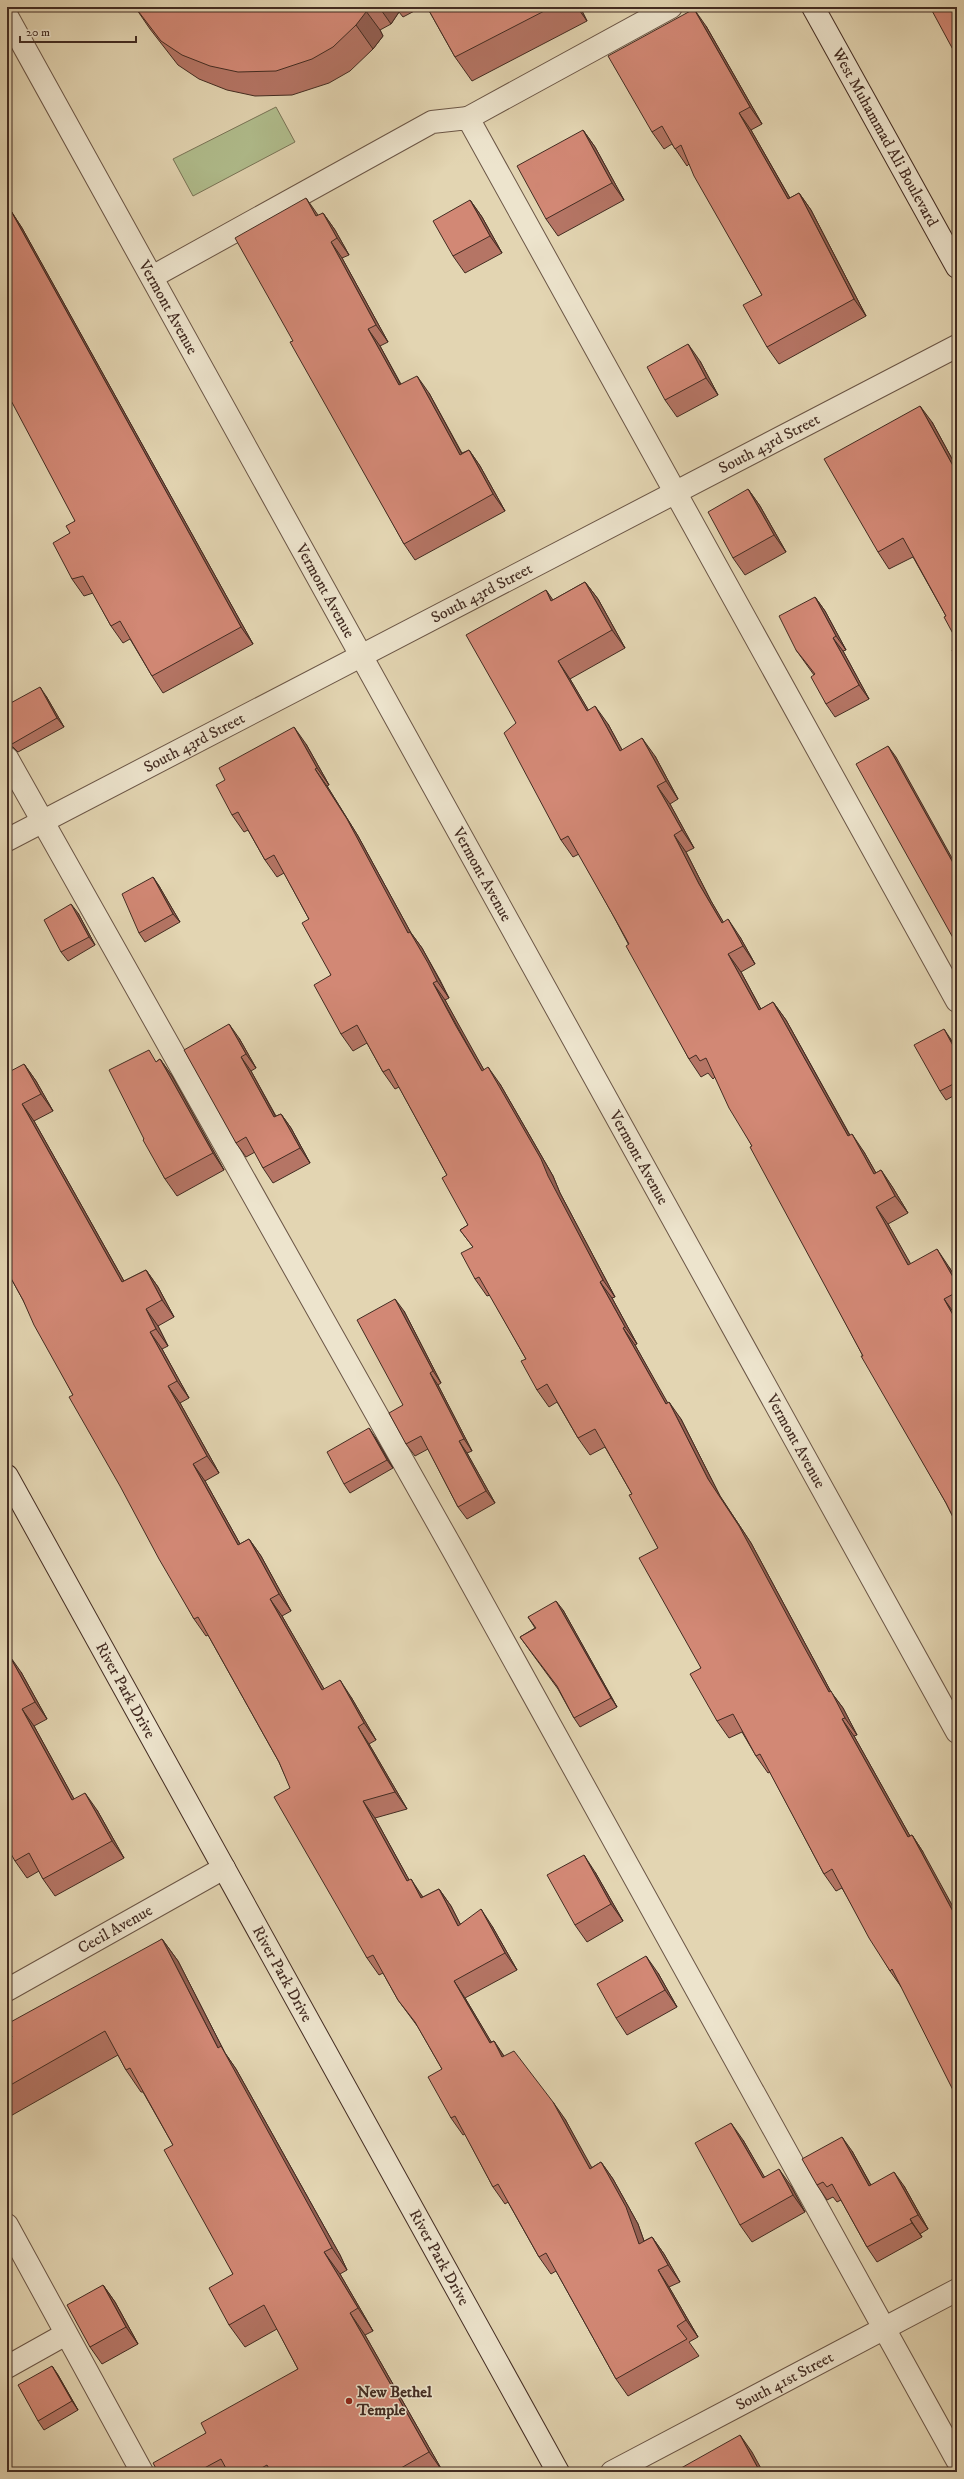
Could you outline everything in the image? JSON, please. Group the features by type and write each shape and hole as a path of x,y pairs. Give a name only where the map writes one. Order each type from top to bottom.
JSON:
{"street":[{"path":"152,277 432,122 468,118 671,7"},
{"name":"West Muhammad Ali Boulevard","path":"813,7 957,267"},
{"name":"Vermont Avenue","path":"7,16 957,1732"},
{"path":"468,118 957,1001"},
{"name":"South 43rd Street","path":"7,840 957,346"},
{"path":"7,758 457,1557 957,2460"},
{"name":"River Park Drive","path":"7,1476 558,2472"},
{"name":"Cecil Avenue","path":"7,1990 224,1868"},
{"path":"7,2225 142,2472"},
{"name":"South 41st Street","path":"612,2472 957,2290"},
{"path":"7,2367 66,2334"}],"green space":[{"path":"276,107 295,142 193,196 173,159"}],"building":[{"path":"135,7 363,7 366,12 356,25 333,47 312,59 276,71 238,72 210,66 182,55 161,41"},
{"path":"427,7 552,7 455,57"},
{"path":"930,7 957,7 957,57"},
{"path":"694,9 750,107 739,113 788,199 799,193 854,299 767,347 743,305 762,295 694,176 681,145 675,149 662,126 652,132 608,56"},
{"path":"583,130 612,183 546,219 517,166"},
{"path":"306,198 316,216 323,213 337,238 331,242 376,325 368,329 399,385 417,376 460,455 469,450 493,494 404,544 290,342 293,341 235,238"},
{"path":"470,200 490,236 453,256 433,221"},
{"path":"11,211 241,627 152,676 120,621 111,626 83,576 72,579 53,543 70,533 66,526 75,521 7,393 7,213"},
{"path":"688,344 706,378 665,400 647,367"},
{"path":"920,406 957,473 957,641 944,617 946,616 903,538 878,552 824,459"},
{"path":"748,489 774,535 733,558 708,512"},
{"path":"585,582 612,630 558,661 587,711 595,706 620,751 642,738 666,781 657,786 682,830 674,835 699,884 722,923 728,919 743,946 728,954 759,1010 773,1002 848,1136 852,1134 874,1174 881,1170 895,1196 876,1207 908,1265 937,1249 957,1284 957,1292 944,1299 957,1322 957,1525 946,1503 861,1356 863,1356 750,1147 752,1146 729,1108 706,1058 700,1061 696,1055 689,1059 626,946 629,944 614,917 568,836 561,840 504,733 516,723 466,635 546,590 551,601"},
{"path":"815,597 836,636 833,638 859,685 826,704 811,677 815,674 796,650 779,616"},
{"path":"957,647 957,659 952,650"},
{"path":"40,687 57,718 12,744 7,738 7,705"},
{"path":"294,727 317,768 315,769 347,819 408,933 410,932 428,963 437,981 433,983 456,1026 482,1071 488,1067 541,1159 548,1176 603,1280 600,1282 625,1327 623,1328 666,1404 669,1402 708,1479 739,1526 829,1692 831,1691 845,1718 842,1719 908,1837 912,1835 957,1919 957,2098 892,1969 890,1971 869,1938 832,1869 824,1874 760,1754 756,1756 733,1714 717,1721 690,1674 701,1668 639,1558 658,1548 629,1495 632,1494 595,1429 578,1438 547,1384 537,1390 521,1361 526,1359 479,1277 475,1279 461,1253 473,1247 460,1230 468,1225 442,1178 447,1175 389,1069 383,1072 357,1025 341,1034 314,985 331,975 302,923 309,919 274,855 265,860 238,812 232,815 216,785 225,780 219,768"},
{"path":"888,746 957,870 957,945 856,764"},
{"path":"153,877 173,914 139,933 122,894"},
{"path":"71,904 89,937 61,952 44,920"},
{"path":"229,1024 246,1054 241,1057 274,1117 281,1114 300,1148 263,1168 246,1137 236,1143 184,1050"},
{"path":"944,1029 957,1053 957,1082 940,1091 914,1045"},
{"path":"149,1050 156,1062 160,1059 213,1153 165,1179 143,1140 144,1139 109,1070"},
{"path":"24,1064 41,1094 22,1104 122,1282 146,1270 162,1300 146,1309 156,1329 150,1332 177,1381 168,1386 207,1456 193,1464 238,1545 249,1539 279,1594 270,1599 322,1690 340,1680 364,1723 358,1727 395,1792 363,1801 407,1881 411,1879 421,1898 439,1889 458,1926 481,1909 505,1953 454,1981 490,2043 494,2041 502,2057 514,2051 553,2102 590,2169 601,2162 626,2207 639,2244 652,2237 668,2265 658,2270 686,2320 677,2326 687,2339 616,2379 546,2253 539,2257 498,2184 493,2187 455,2116 451,2118 428,2077 442,2069 415,2022 398,2000 373,1955 367,1958 274,1797 290,1788 279,1762 198,1617 194,1619 159,1559 120,1486 69,1397 73,1395 34,1325 23,1300 7,1271 7,1073"},
{"path":"395,1299 433,1371 430,1373 464,1439 459,1441 486,1491 458,1507 421,1436 406,1444 389,1413 403,1405 357,1320"},
{"path":"369,1428 387,1460 344,1484 327,1452"},
{"path":"556,1601 611,1698 574,1718 557,1686 520,1637 536,1628 528,1617"},
{"path":"9,1655 35,1702 22,1709 72,1800 85,1793 112,1841 43,1879 29,1853 15,1861 7,1847 7,1656"},
{"path":"584,1855 611,1904 575,1925 547,1875"},
{"path":"162,1939 218,2048 221,2046 332,2248 324,2252 358,2308 350,2313 429,2452 394,2472 271,2472 267,2465 254,2472 228,2472 221,2459 197,2472 158,2472 153,2463 206,2433 201,2423 298,2369 264,2305 229,2325 209,2288 233,2274 164,2150 173,2145 130,2068 126,2070 105,2031 7,2087 7,2040 12,2037 7,2024"},
{"path":"646,1956 665,1990 616,2018 597,1984"},
{"path":"731,2123 763,2178 779,2169 793,2195 740,2225 695,2143"},
{"path":"842,2137 869,2186 894,2172 918,2215 910,2219 912,2223 867,2247 832,2184 827,2187 823,2182 817,2185 802,2159"},
{"path":"103,2285 126,2327 90,2347 67,2305"},
{"path":"52,2366 72,2401 38,2421 18,2385"},
{"path":"957,2397 957,2405 954,2399"},
{"path":"740,2435 760,2472 674,2472"}],"place":[{"name":"New Bethel Temple","path":"349,2401"}]}
